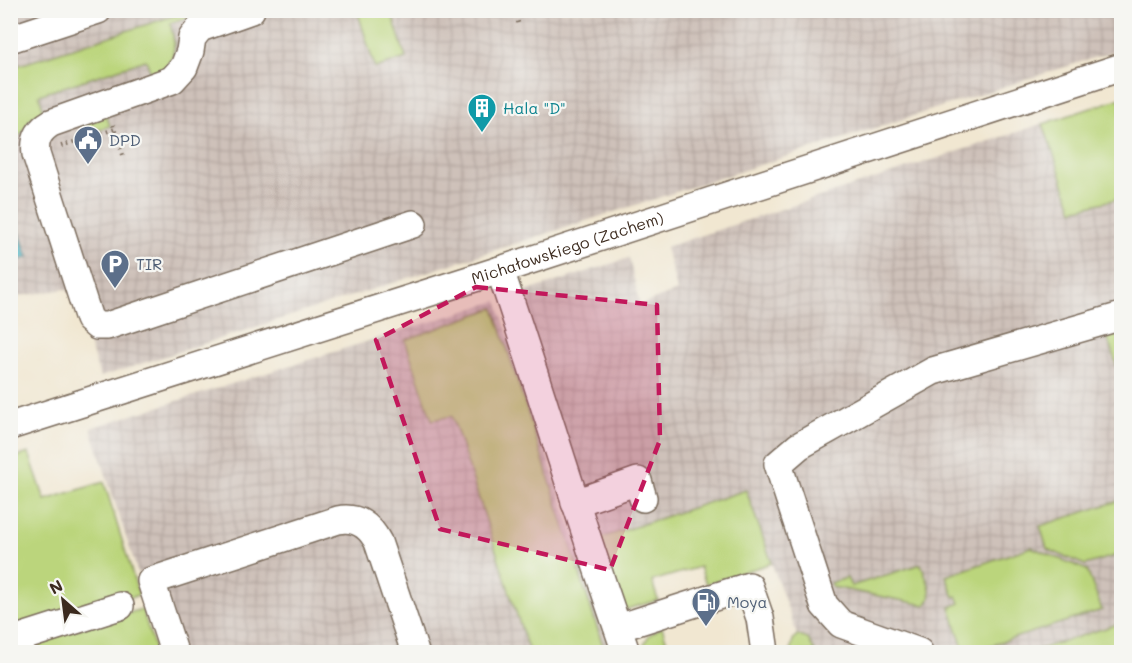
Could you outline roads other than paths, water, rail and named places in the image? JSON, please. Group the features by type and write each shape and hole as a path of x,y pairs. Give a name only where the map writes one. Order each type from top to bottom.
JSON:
{"lane":[{"path":"10,39 98,10"},
{"path":"251,10 200,28 192,38 184,67 172,80 51,123 39,133 36,140 36,154 89,319 97,326 107,326 413,224"},
{"name":"Michałowskiego (Zachem)","path":"10,426 500,270 1122,67"},
{"path":"500,270 622,640 749,586 760,618 765,652"},
{"path":"919,652 841,624 824,605 778,464 799,446 933,371 1122,316"},
{"path":"575,503 638,482 643,498"},
{"path":"174,652 151,581 344,518 362,523 372,531 378,542 415,652"},
{"path":"10,641 120,606"}],"water":[{"path":"10,206 28,257 11,263 10,263"}],"place":[{"name":"Hala \"D\"","path":"482,134"},
{"name":"DPD","path":"88,166"},
{"name":"TIR","path":"115,290"},
{"name":"Moya","path":"706,628"}]}
